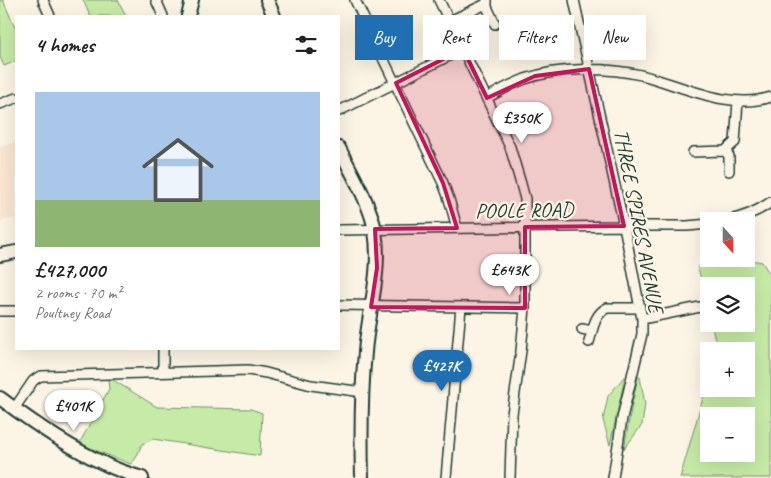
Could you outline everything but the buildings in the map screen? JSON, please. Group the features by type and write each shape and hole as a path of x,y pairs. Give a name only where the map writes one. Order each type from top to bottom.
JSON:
{"main road":[{"path":"188,15 192,0"},
{"path":"267,0 274,15"},
{"path":"340,150 369,211 375,229 377,245 377,268 365,352 361,435 362,478"},
{"path":"0,255 15,252"},
{"path":"0,399 59,439 89,456 142,478"}],"street":[{"path":"43,0 50,15"},
{"path":"156,0 163,15"},
{"path":"355,0 443,183 457,228"},
{"path":"439,0 447,15"},
{"name":"THREE SPIRES AVENUE","path":"574,0 624,226 642,319 642,334 622,418 613,478"},
{"path":"461,15 486,2 495,24"},
{"path":"340,111 442,60"},
{"path":"469,60 510,147 524,199 525,308 522,351 512,414 510,478"},
{"path":"487,98 534,76 589,69 611,70 643,76 703,94 738,101 771,97"},
{"path":"0,104 15,98"},
{"path":"694,152 726,151 735,142 738,101"},
{"path":"726,151 729,156 728,171"},
{"path":"754,212 771,202"},
{"name":"POOLE ROAD","path":"340,230 700,225"},
{"path":"340,306 525,308"},
{"path":"446,478 461,307"},
{"path":"589,342 597,316 602,310 607,308 640,308"},
{"path":"642,319 700,308"},
{"path":"0,311 15,311"},
{"path":"582,329 592,331"},
{"path":"163,350 163,372"},
{"path":"14,409 33,381 41,376 255,371 311,385 363,392"}],"highlighted area":[{"path":"463,49 487,98 535,76 589,69 624,226 525,227 525,308 371,307 377,268 375,229 457,228 443,183 396,83"}],"shaded area":[{"path":"15,142 15,218 0,221 0,147"}],"green space":[{"path":"0,0 3,0 15,28 15,61 4,66 0,57"},
{"path":"83,0 118,0 126,15 90,15"},
{"path":"755,261 762,262 771,276 771,478 680,478 700,408 700,462 755,462 755,407 700,407 703,397 755,397 755,342 715,342 713,332 755,332 755,277 700,277 698,267 755,268"},
{"path":"624,377 610,445 603,420 608,396"},
{"path":"638,377 640,377 645,404 642,425 624,449 632,404"},
{"path":"108,380 113,380 157,407 251,409 262,413 260,456 153,439 142,444 131,464 79,444 109,389"}]}
